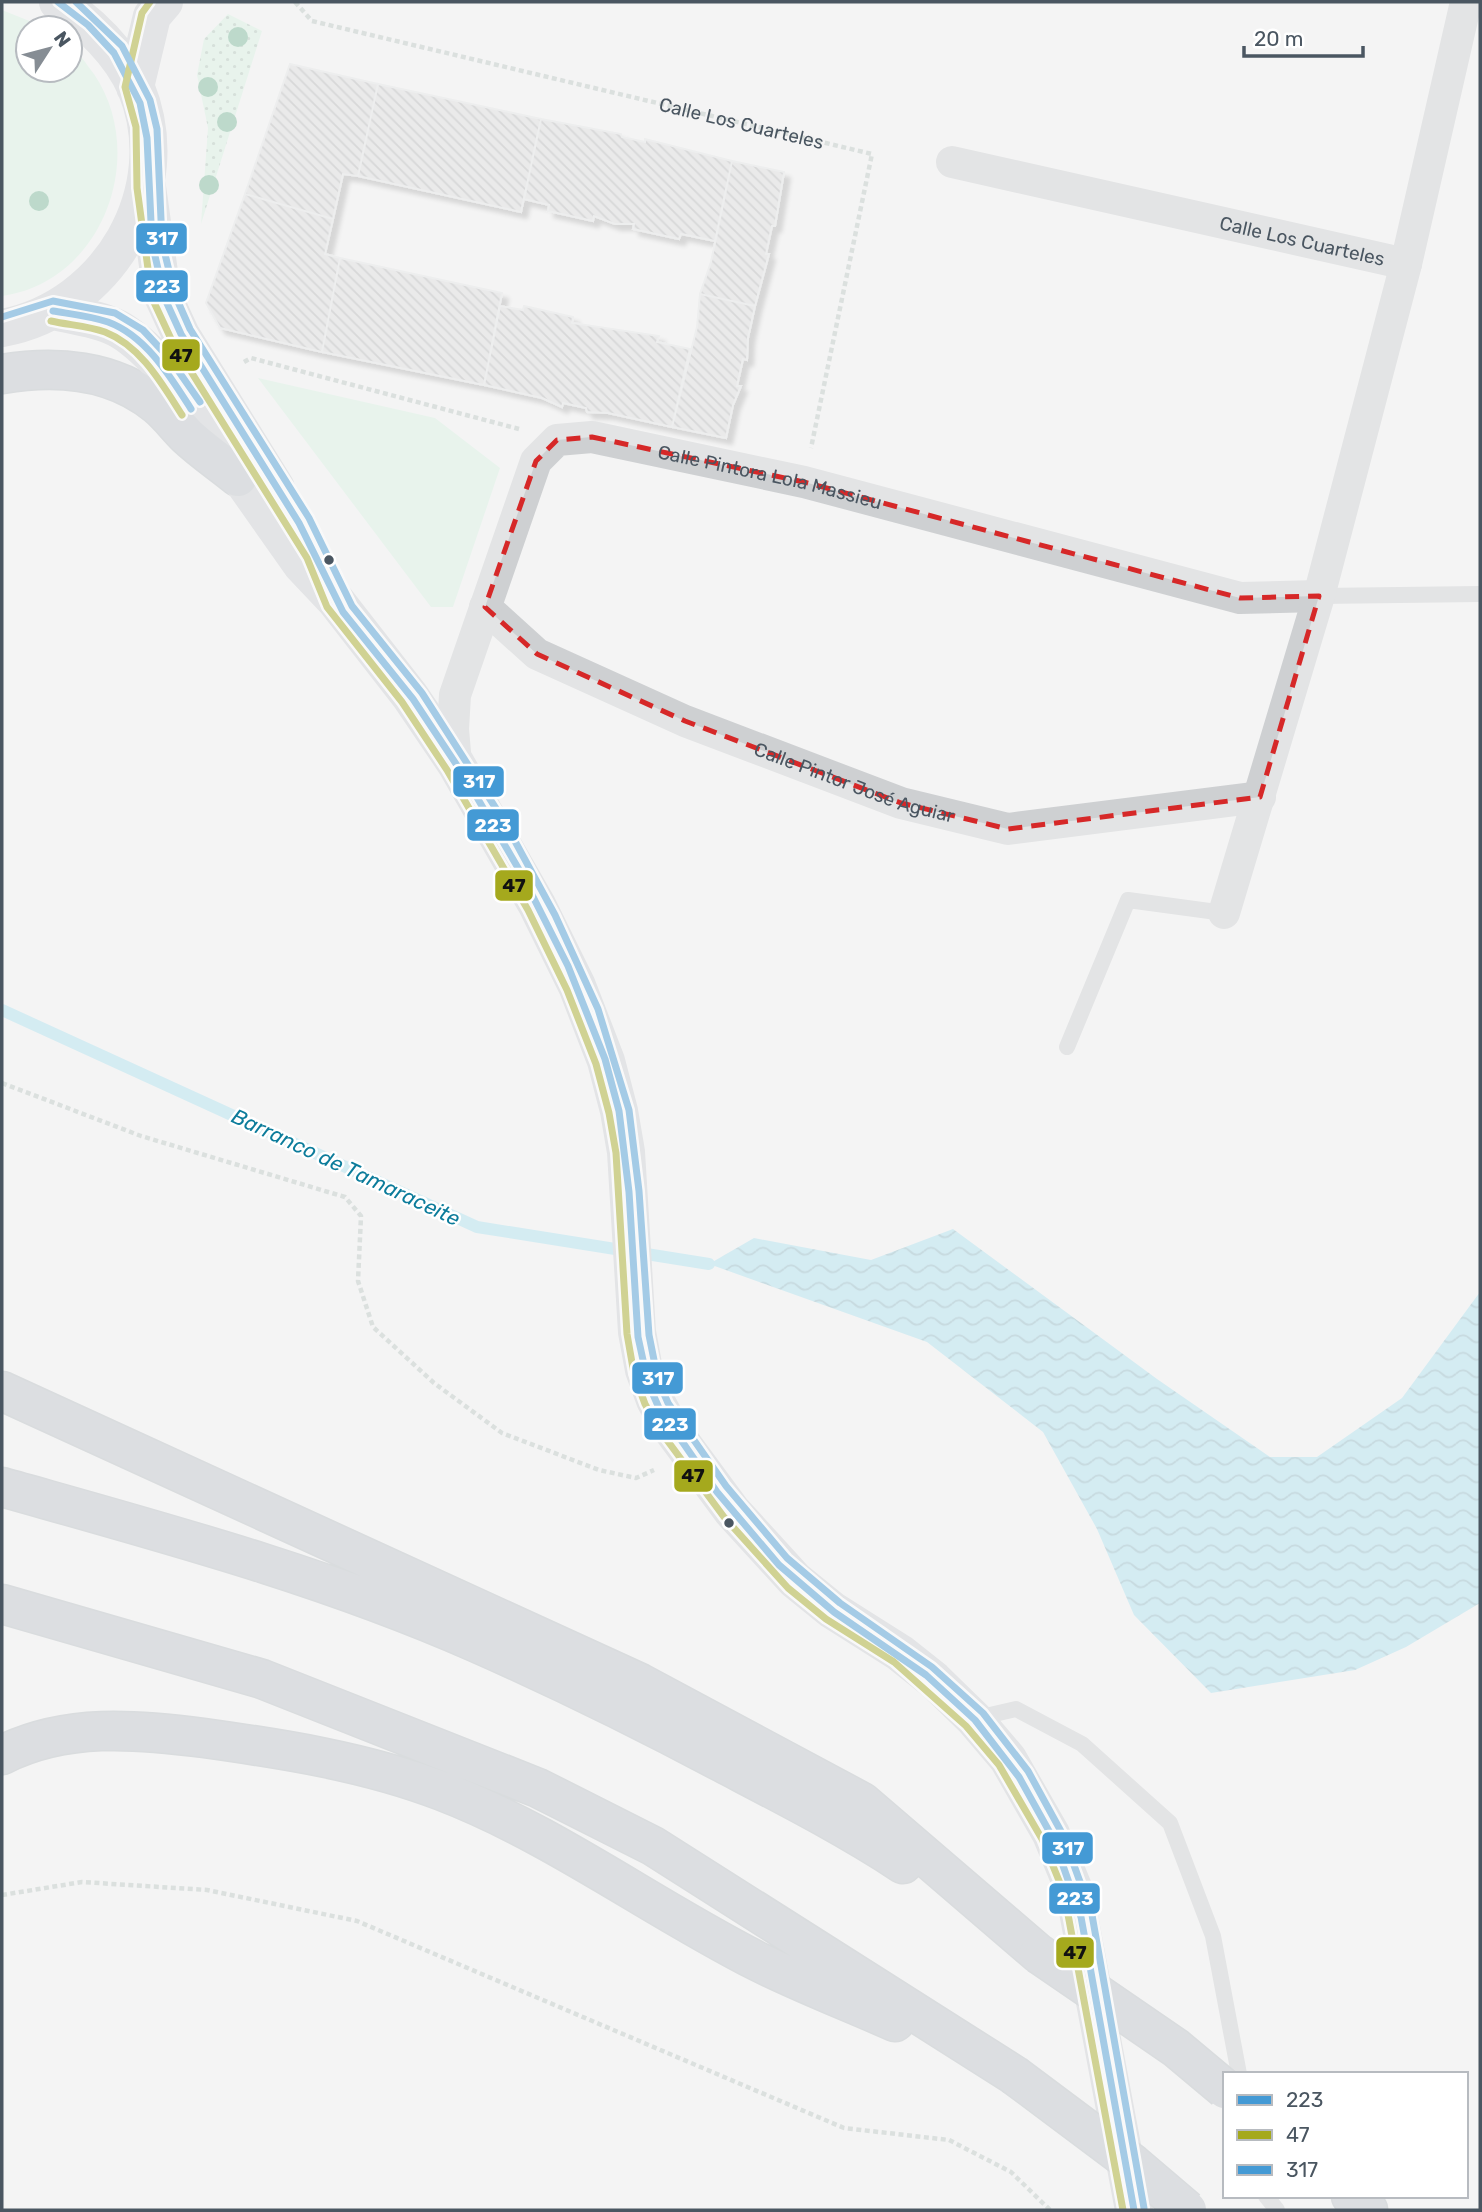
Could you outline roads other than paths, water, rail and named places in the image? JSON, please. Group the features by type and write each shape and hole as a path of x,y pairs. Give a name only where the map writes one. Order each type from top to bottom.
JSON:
{"highway":[{"path":"2,374 36,368 78,370 118,383 156,404 189,438 238,477"},
{"path":"2,1391 640,1683 858,1816 1039,1954 1176,2048 1223,2087"},
{"path":"2,1487 183,1538 345,1592 474,1641 668,1734 858,1816"},
{"path":"2,1604 262,1678 538,1788 653,1846 1014,2075 1133,2164 1187,2210"},
{"path":"2,1755 24,1744 95,1730 149,1730 252,1744 360,1767 441,1790 517,1824 759,1962 1014,2075"},
{"path":"1353,2198 1367,2210"}],"main road":[{"path":"58,2 75,13 110,47 135,87 146,125 147,187 162,294 181,335 316,554 336,601"},
{"path":"135,87 152,16 164,2"},
{"path":"2,328 53,312 90,284 116,256 133,227 147,187"},
{"path":"53,312 111,323 135,337 162,365 302,565 336,601 410,696 457,764 537,905 577,986 606,1061 626,1152 637,1332 644,1370 655,1400 689,1454 732,1511 795,1580 832,1610 900,1653 934,1680 974,1719 1008,1759 1031,1795 1051,1834 1074,1890 1134,2210"}],"street":[{"name":"Calle Los Cuarteles","path":"1224,913 1319,596 1405,264 1466,2"},
{"name":"Calle Los Cuarteles","path":"951,162 1405,264"},
{"name":"Calle Pintora Lola Massieu","path":"485,607 536,461 557,440 592,437 804,482 1240,598 1319,596"},
{"path":"457,764 453,729 455,695 485,607"},
{"name":"Calle Pintor José Aguiar","path":"485,607 537,654 685,721 901,803 1008,829 1260,797"}],"lane":[{"path":"1319,596 1480,594"},
{"path":"1067,1047 1128,900 1224,913"},
{"path":"974,1719 1016,1709 1082,1744 1170,1823 1213,1936 1239,2072"}],"water":[{"path":"953,1229 1157,1379 1270,1457 1317,1457 1402,1398 1480,1292 1480,1603 1406,1647 1355,1670 1211,1693 1134,1615 1097,1529 1043,1432 927,1342 709,1264 754,1238 871,1260"}],"waterway":[{"name":"Barranco de Tamaraceite","path":"2,1010 477,1227 709,1264"}]}
